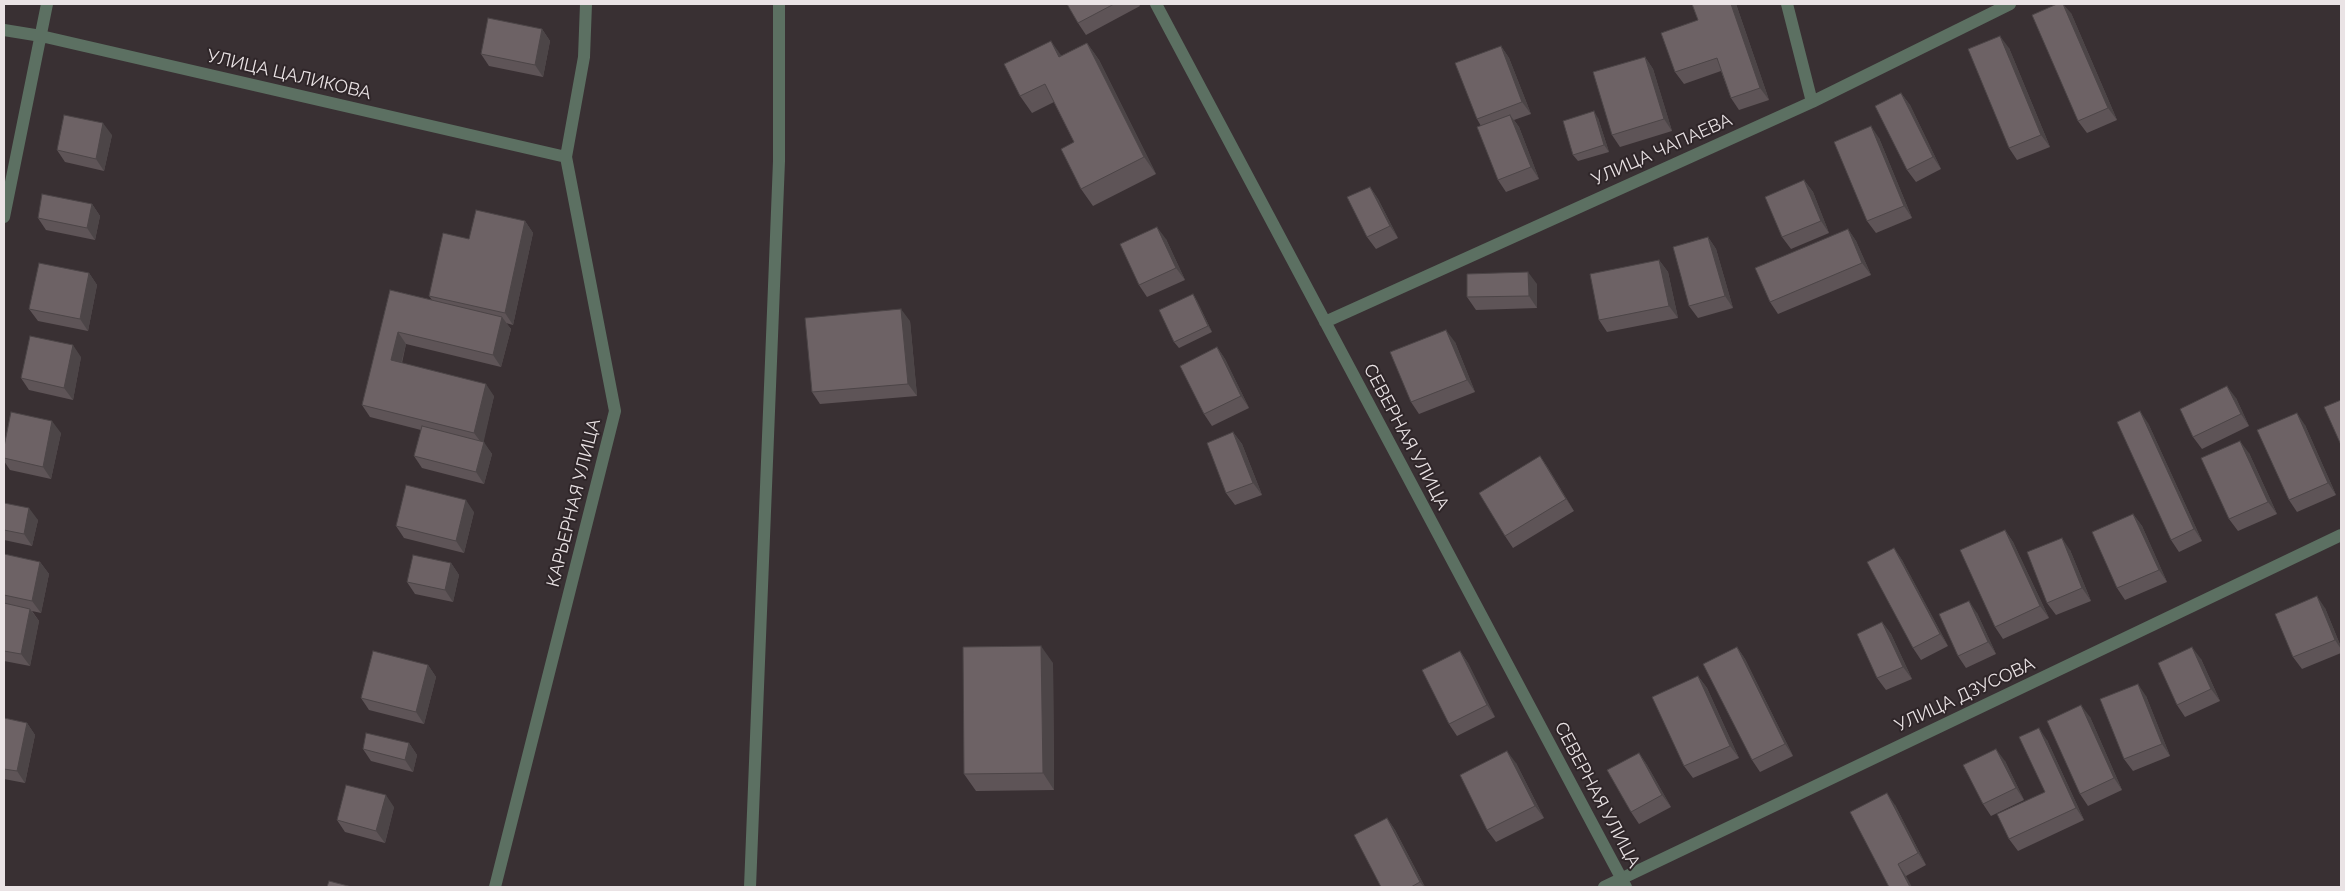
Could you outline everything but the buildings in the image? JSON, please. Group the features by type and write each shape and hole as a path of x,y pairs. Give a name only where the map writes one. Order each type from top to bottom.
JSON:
{"street":[{"path":"4,217 47,4"},
{"name":"КАРЬЕРНАЯ УЛИЦА","path":"495,887 614,412 566,158 584,56 586,4"},
{"path":"750,887 779,161 779,4"},
{"name":"СЕВЕРНАЯ УЛИЦА","path":"1156,4 1624,883"},
{"path":"1787,4 1812,102"},
{"name":"УЛИЦА ЧАПАЕВА","path":"1325,322 1812,102 2010,4"},
{"name":"УЛИЦА ЦАЛИКОВА","path":"4,30 41,36 566,158"},
{"name":"УЛИЦА ДЗУСОВА","path":"1604,887 1624,883 2341,535"}]}
